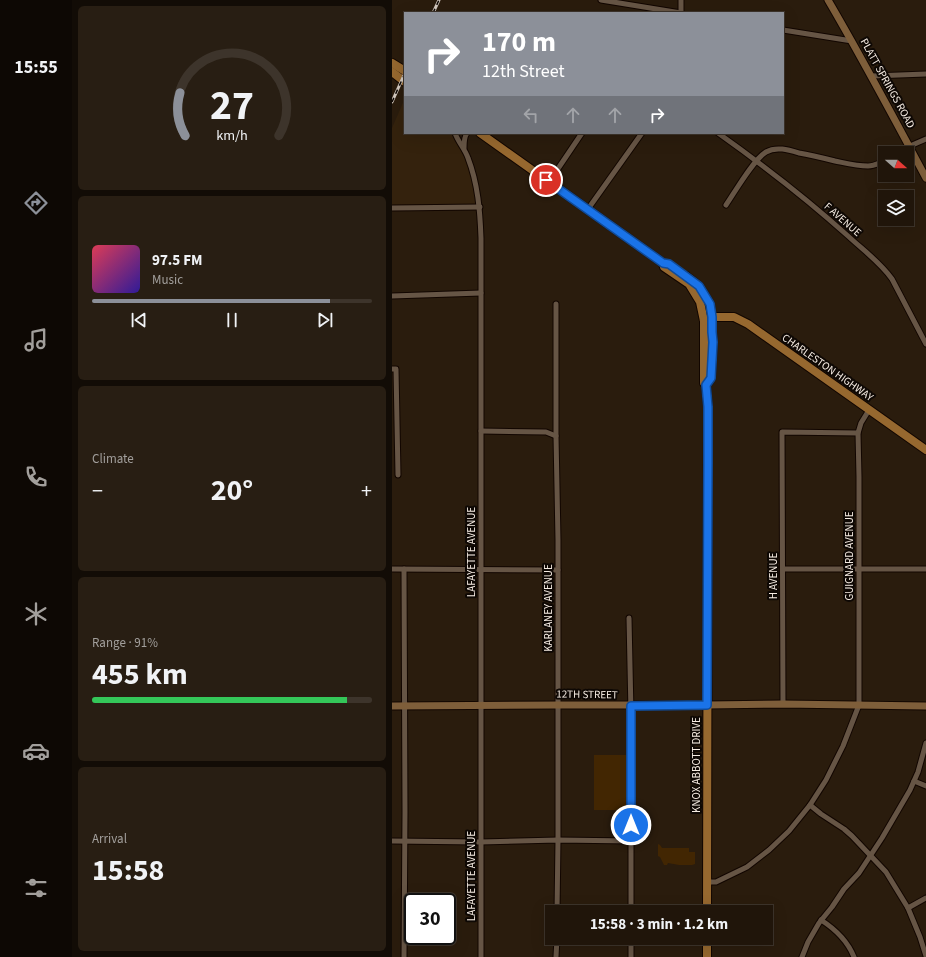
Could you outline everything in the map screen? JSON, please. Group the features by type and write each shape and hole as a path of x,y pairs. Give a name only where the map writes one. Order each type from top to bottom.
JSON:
{"main road":[{"name":"PLATT SPRINGS ROAD","path":"828,0 910,146"},
{"path":"392,63 404,70"},
{"path":"392,73 404,81"},
{"path":"481,134 663,263 669,264 699,286 710,304 712,321 713,342 711,378 706,385"},
{"name":"PLATT SPRINGS ROAD","path":"914,154 926,178"},
{"path":"663,263 664,267 689,284 700,302 704,322 712,321"},
{"name":"CHARLESTON HIGHWAY","path":"712,321 726,321 734,317 753,327 926,450"},
{"name":"KNOX ABBOTT DRIVE","path":"704,322 704,383 706,385 708,407 707,905"},
{"name":"12TH STREET","path":"392,706 631,706 783,704 926,706"},
{"path":"707,945 707,957"}],"street":[{"path":"601,0 675,12"},
{"path":"681,0 681,12"},
{"path":"785,30 852,41"},
{"path":"872,76 926,74"},
{"name":"LAFAYETTE AVENUE","path":"456,134 469,159 476,183 480,207 481,238 481,957"},
{"path":"458,139 460,134"},
{"path":"464,149 466,134"},
{"path":"549,182 581,134"},
{"path":"588,210 641,134"},
{"name":"F AVENUE","path":"719,134 757,161 829,219 886,271 892,279 926,344"},
{"path":"910,146 926,139"},
{"path":"726,205 757,161 770,150 786,150 855,165 867,166 878,164"},
{"path":"392,208 480,207"},
{"path":"392,296 481,293"},
{"name":"KARLANEY AVENUE","path":"556,304 558,570 557,905"},
{"path":"394,369 398,475"},
{"name":"GUIGNARD AVENUE","path":"859,705 860,570 858,433 861,423 869,410"},
{"path":"481,432 546,432 556,436"},
{"name":"H AVENUE","path":"783,704 782,432 858,433"},
{"path":"392,569 558,570"},
{"path":"404,569 404,957"},
{"path":"783,569 926,569"},
{"path":"629,618 631,706 631,905"},
{"path":"707,882 716,882 748,867 757,861 789,831 810,805 826,780 840,754 859,705"},
{"path":"802,957 808,942 821,920 844,889 859,873 882,838 914,781 926,743"},
{"path":"914,781 926,786"},
{"path":"810,805 852,836 889,876 908,908 926,956"},
{"path":"392,841 631,841"},
{"path":"908,908 926,898"},
{"path":"821,920 829,925 840,936 854,957"},
{"path":"556,945 556,957"},
{"path":"631,945 631,957"}],"shaded area":[{"path":"404,100 404,134 456,134 464,149 480,207 392,208 392,128"},
{"path":"594,755 631,755 631,810 594,810"},
{"path":"658,844 662,848 689,848 689,852 695,852 695,864 679,865 668,863 667,865 664,865 658,856"}],"railway":[{"path":"433,12 439,0"},
{"path":"392,102 404,75"}],"route":[{"path":"546,180 663,263 669,264 699,286 710,304 712,317 713,342 711,378 706,385 708,407 707,705 631,706 631,825"}]}
